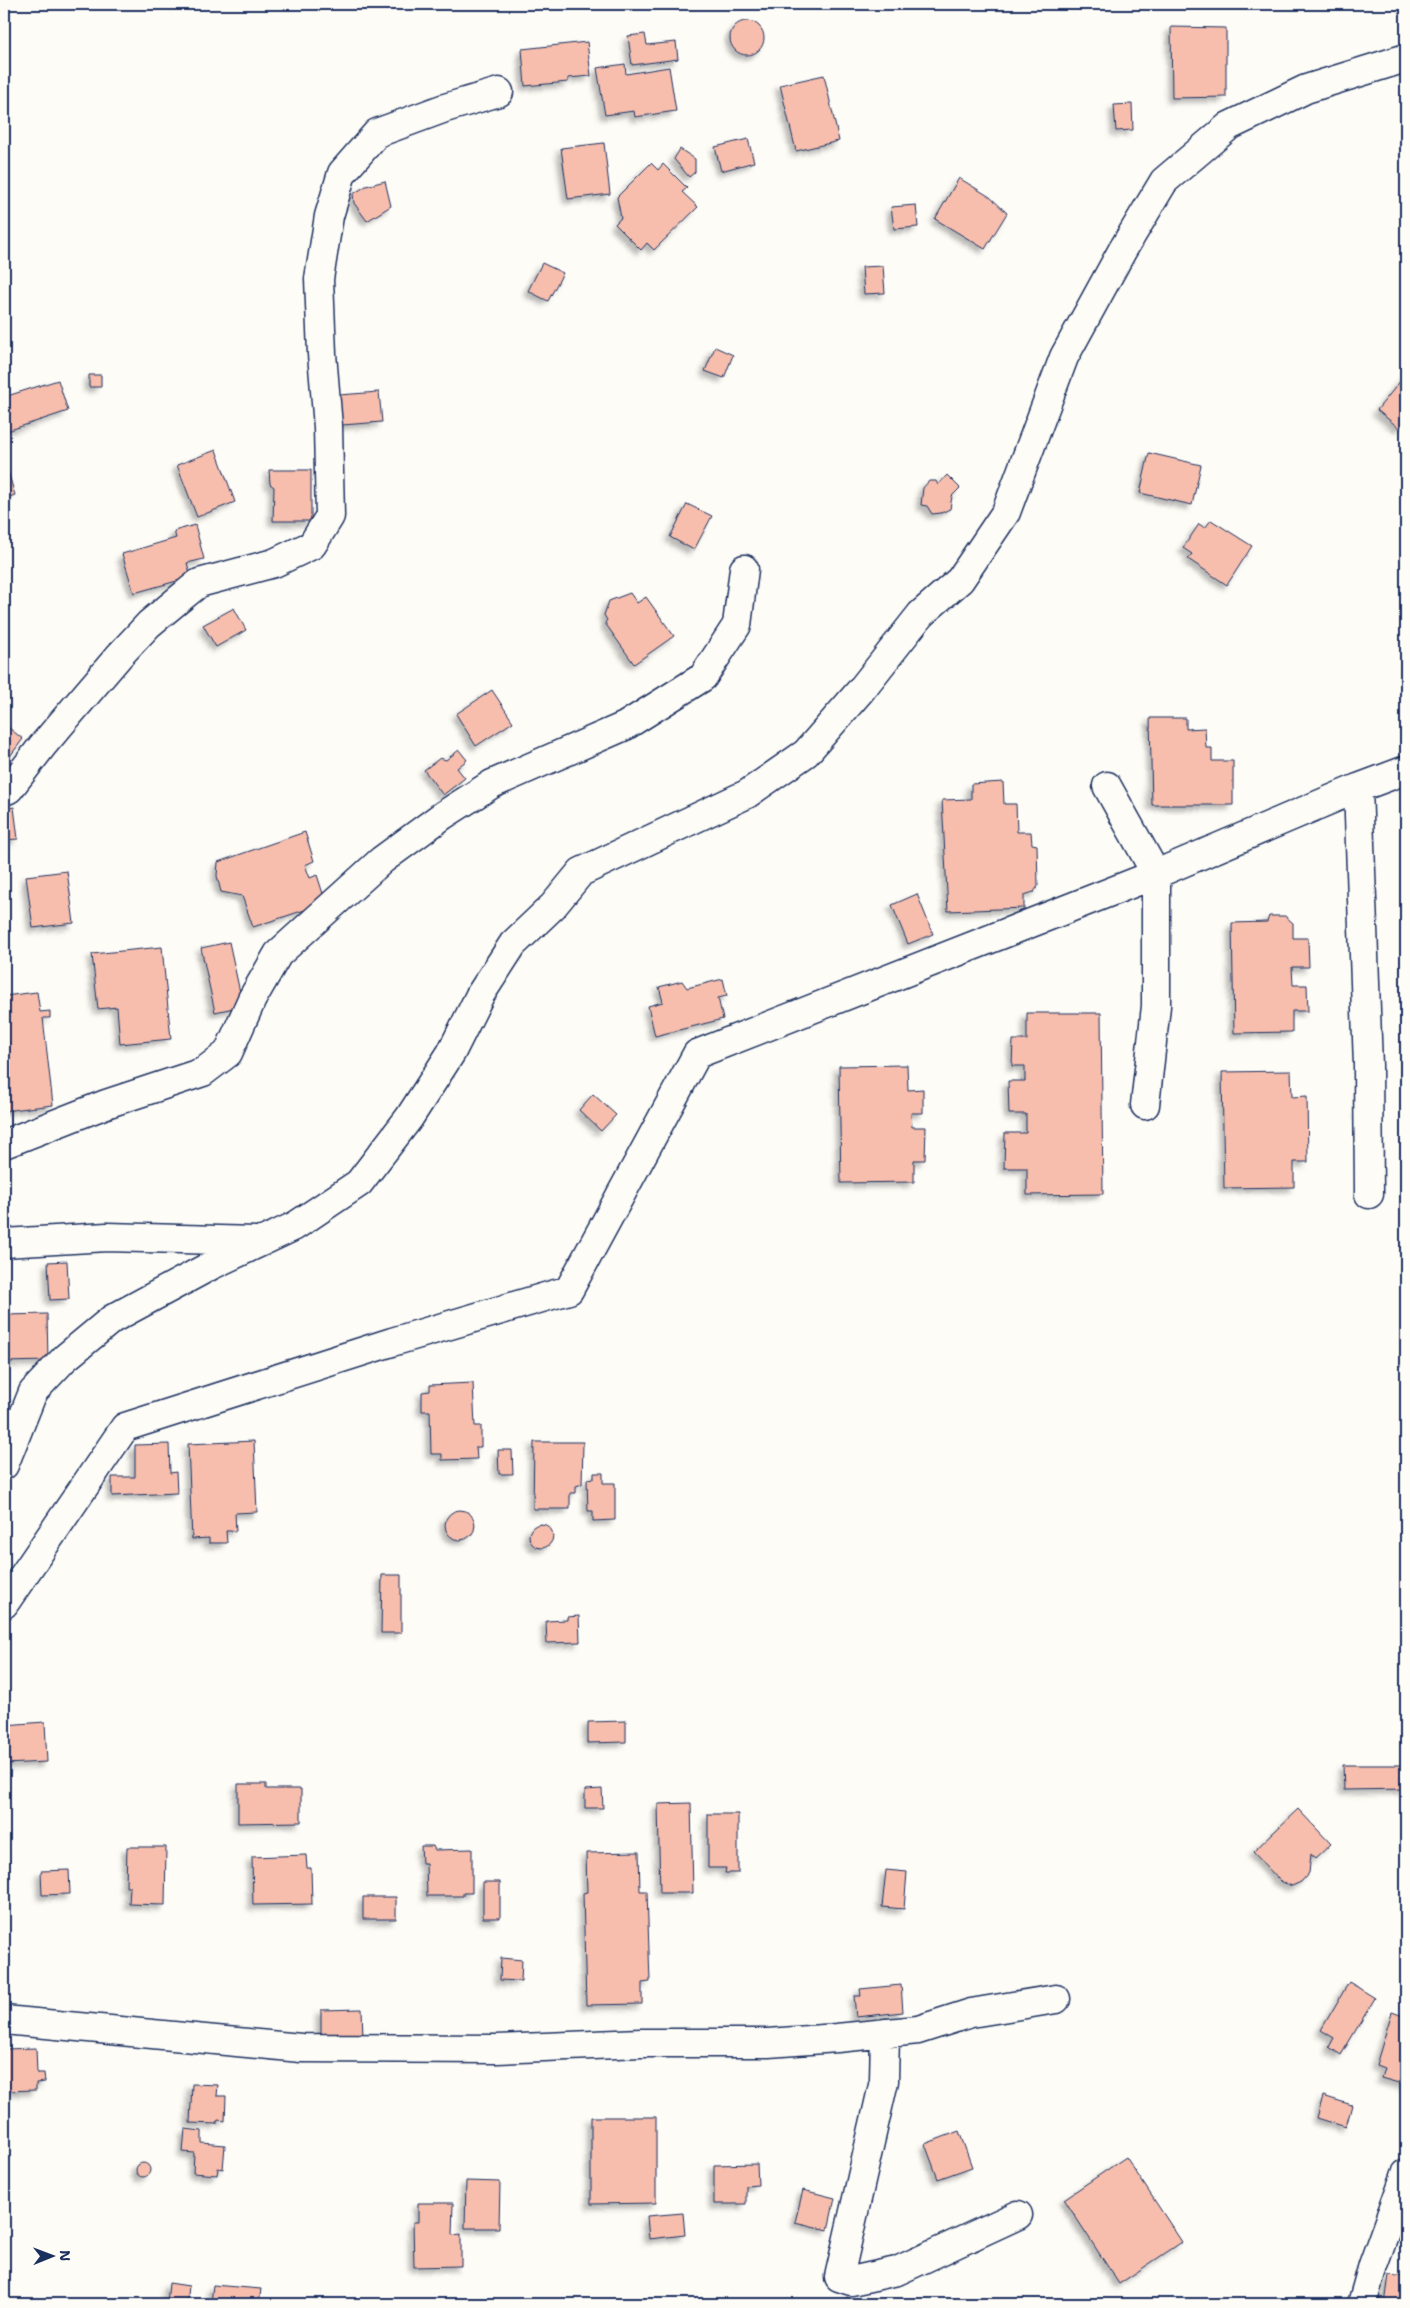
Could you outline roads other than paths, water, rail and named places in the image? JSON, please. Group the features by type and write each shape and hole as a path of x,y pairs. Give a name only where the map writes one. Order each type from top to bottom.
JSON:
{"street":[{"path":"4,1465 33,1392 65,1358 112,1319 212,1265 295,1226 359,1183 409,1118 451,1053 480,995 513,944 553,906 582,872 747,794 806,753 862,690 921,614 960,580 1006,512 1064,357 1164,181 1229,126 1306,89 1404,62"},
{"path":"4,791 10,789 43,745 119,656 149,624 199,583 274,563 312,545 330,516 328,420 322,354 319,279 329,216 342,173 378,133 445,108 499,92"},
{"path":"4,1144 106,1104 203,1072 228,1053 252,999 278,954 382,860 442,816 492,784 625,726 703,677 737,625 744,569"},
{"path":"4,1604 125,1427 354,1353 569,1290 697,1054 1156,874 1358,788 1406,770"},
{"path":"1107,786 1156,874 1156,1006 1145,1105"},
{"path":"1358,788 1368,1066 1369,1194"},
{"path":"4,1243 107,1237 263,1241"},
{"path":"4,2020 301,2048 391,2050 641,2043 768,2043 918,2030 971,2013 1056,1999"},
{"path":"885,2034 884,2081 839,2277 851,2281 897,2271 1018,2216"},
{"path":"1362,2304 1373,2266 1406,2174"}]}
